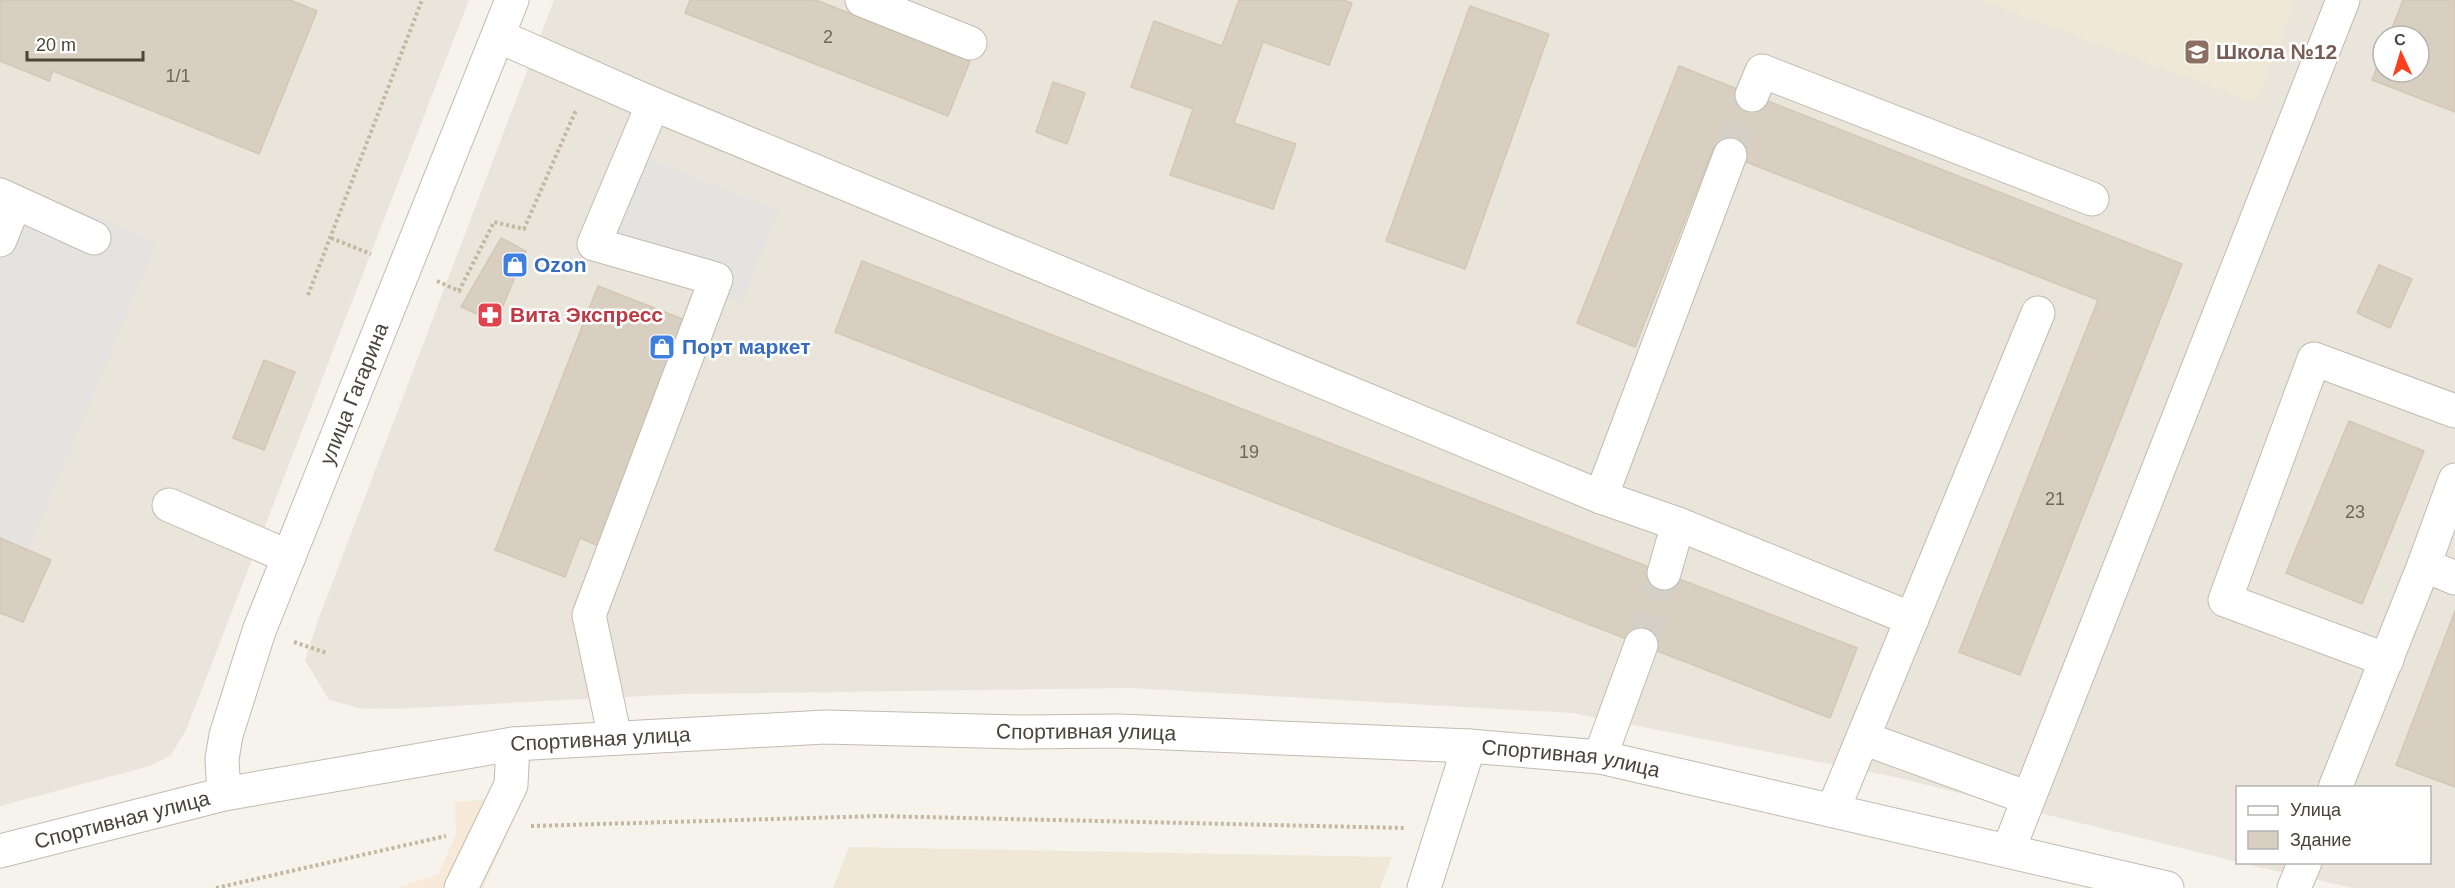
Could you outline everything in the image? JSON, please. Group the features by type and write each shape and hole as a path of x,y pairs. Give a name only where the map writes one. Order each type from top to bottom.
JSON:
{"street":[{"name":"улица Гагарина","path":"224,794 222,759 229,726 259,631 512,0"},
{"path":"862,0 970,43"},
{"path":"2008,851 2343,0"},
{"path":"498,36 653,104 1602,497 1678,524 1912,619"},
{"path":"1752,95 1762,70 2092,199"},
{"path":"615,738 589,615 716,279 594,244 653,104"},
{"path":"1602,497 1730,155"},
{"path":"0,240 7,198 94,238"},
{"path":"1833,810 2038,313"},
{"path":"2387,660 2225,600 2314,359 2455,411"},
{"path":"2336,786 2387,660 2455,480"},
{"path":"169,505 289,557"},
{"path":"1664,573 1678,524"},
{"path":"2424,565 2455,578"},
{"path":"1600,757 1641,645"},
{"name":"Спортивная улица","path":"0,850 224,794 513,744 825,727 1021,732 1119,731 1468,746 1600,757 2167,888"},
{"path":"1863,738 2028,798"},
{"path":"462,888 489,827 511,785 513,744"},
{"path":"1424,888 1468,746"},
{"path":"2295,888 2304,864"}],"path":[{"path":"308,295 422,0"},
{"path":"459,291 494,222 524,229 590,76"},
{"path":"216,888 379,849 489,827 878,816 1443,829"}],"shaded area":[{"path":"0,0 469,0 186,730 171,755 150,766 0,806"},
{"path":"554,0 2455,0 2455,888 2354,888 2246,864 2431,864 2431,786 2236,786 2236,862 1895,777 1572,713 1131,688 681,694 393,709 359,708 329,700 305,660 317,623"},
{"name":"Школа №12","path":"1980,0 2296,0 2256,103"},
{"path":"638,154 779,211 742,304 601,247"},
{"path":"0,177 157,242 29,550 0,538"},
{"path":"525,796 483,888 397,888 439,874 456,833 455,802"},
{"path":"849,847 1392,857 1380,888 833,888"}],"building":[{"path":"0,0 290,0 317,11 259,154 53,71 49,81 0,61"},
{"path":"690,0 816,0 970,61 948,116 685,13"},
{"path":"1239,0 1343,0 1352,3 1329,65 1263,42 1234,123 1296,144 1273,209 1170,175 1193,109 1131,87 1154,21 1222,46"},
{"path":"2403,0 2455,0 2455,112 2382,84 2431,84 2431,24 2394,24"},
{"path":"1470,6 1549,34 1465,269 1386,241"},
{"path":"1679,66 2182,264 2020,675 1959,652 2098,300 1713,149 1635,347 1577,323"},
{"path":"1053,82 1085,93 1067,144 1036,132"},
{"path":"501,238 526,251 496,322 461,307"},
{"path":"862,261 1857,648 1830,718 835,332"},
{"path":"2379,265 2412,279 2390,328 2357,313"},
{"path":"598,286 690,322 601,547 580,538 565,577 495,550"},
{"path":"264,360 295,372 264,450 233,438"},
{"path":"2349,421 2424,451 2362,604 2286,573"},
{"path":"0,538 51,560 23,622 0,613"},
{"path":"2455,611 2455,787 2396,765"}],"tunnel":[{"path":"1730,155 1752,95"},
{"path":"1641,645 1664,573"}],"place":[{"name":"Школа №12","path":"2197,52"},
{"name":"Ozon","path":"515,265"},
{"name":"Вита Экспресс","path":"490,315"},
{"name":"Порт маркет","path":"662,347"}]}
